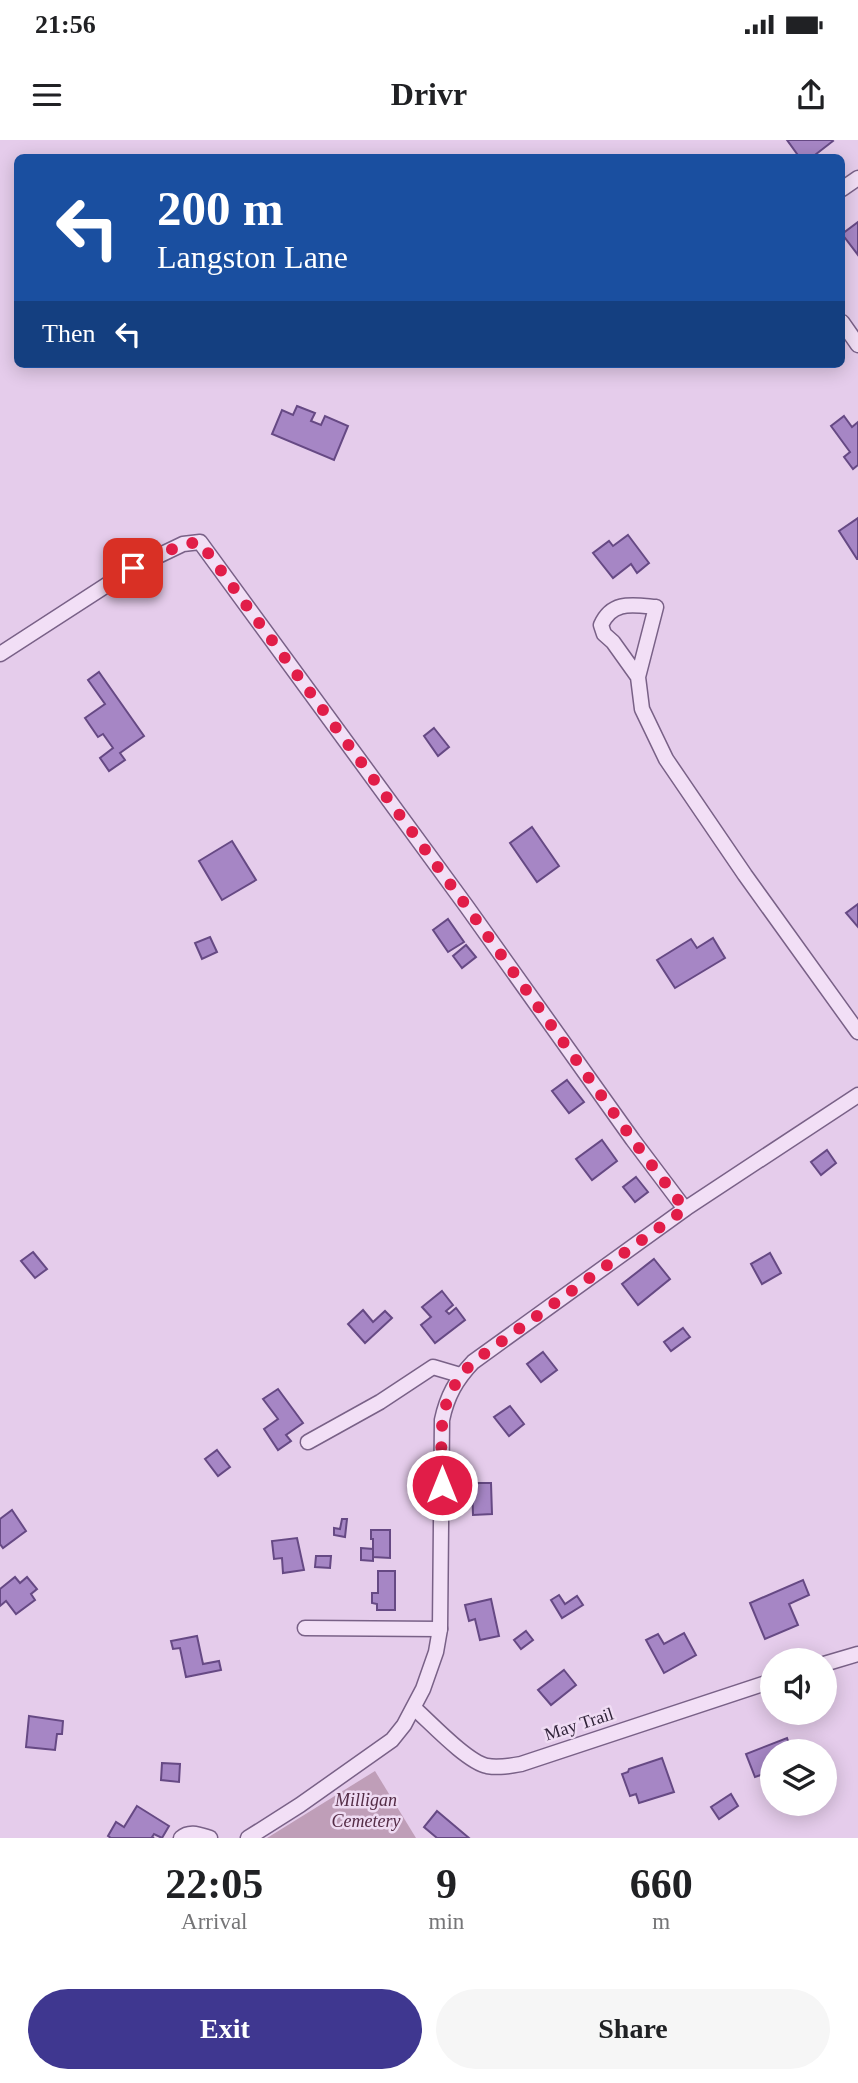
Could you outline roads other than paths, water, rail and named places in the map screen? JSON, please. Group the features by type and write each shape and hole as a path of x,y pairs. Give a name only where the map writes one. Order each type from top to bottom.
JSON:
{"street":[{"path":"845,326 858,345"},
{"path":"0,654 133,568 183,544 200,542 685,1209"},
{"path":"638,677 604,634 601,625 605,615 615,608 632,604 656,607 638,677 642,709 666,760 738,866 858,1032"},
{"path":"248,1838 392,1740 414,1708 436,1653 440,1629 442,1420 452,1388 460,1375 473,1362 685,1209 858,1095"},
{"path":"308,1442 380,1402 433,1367 460,1375"},
{"path":"305,1628 440,1629"},
{"path":"837,1660 858,1654"},
{"name":"May Trail","path":"414,1708 471,1759 485,1766 501,1767 521,1764 760,1685"},
{"path":"181,1838 192,1833 210,1838"}],"park label":[{"name":"Milligan Cemetery","path":"366,1810"}]}
